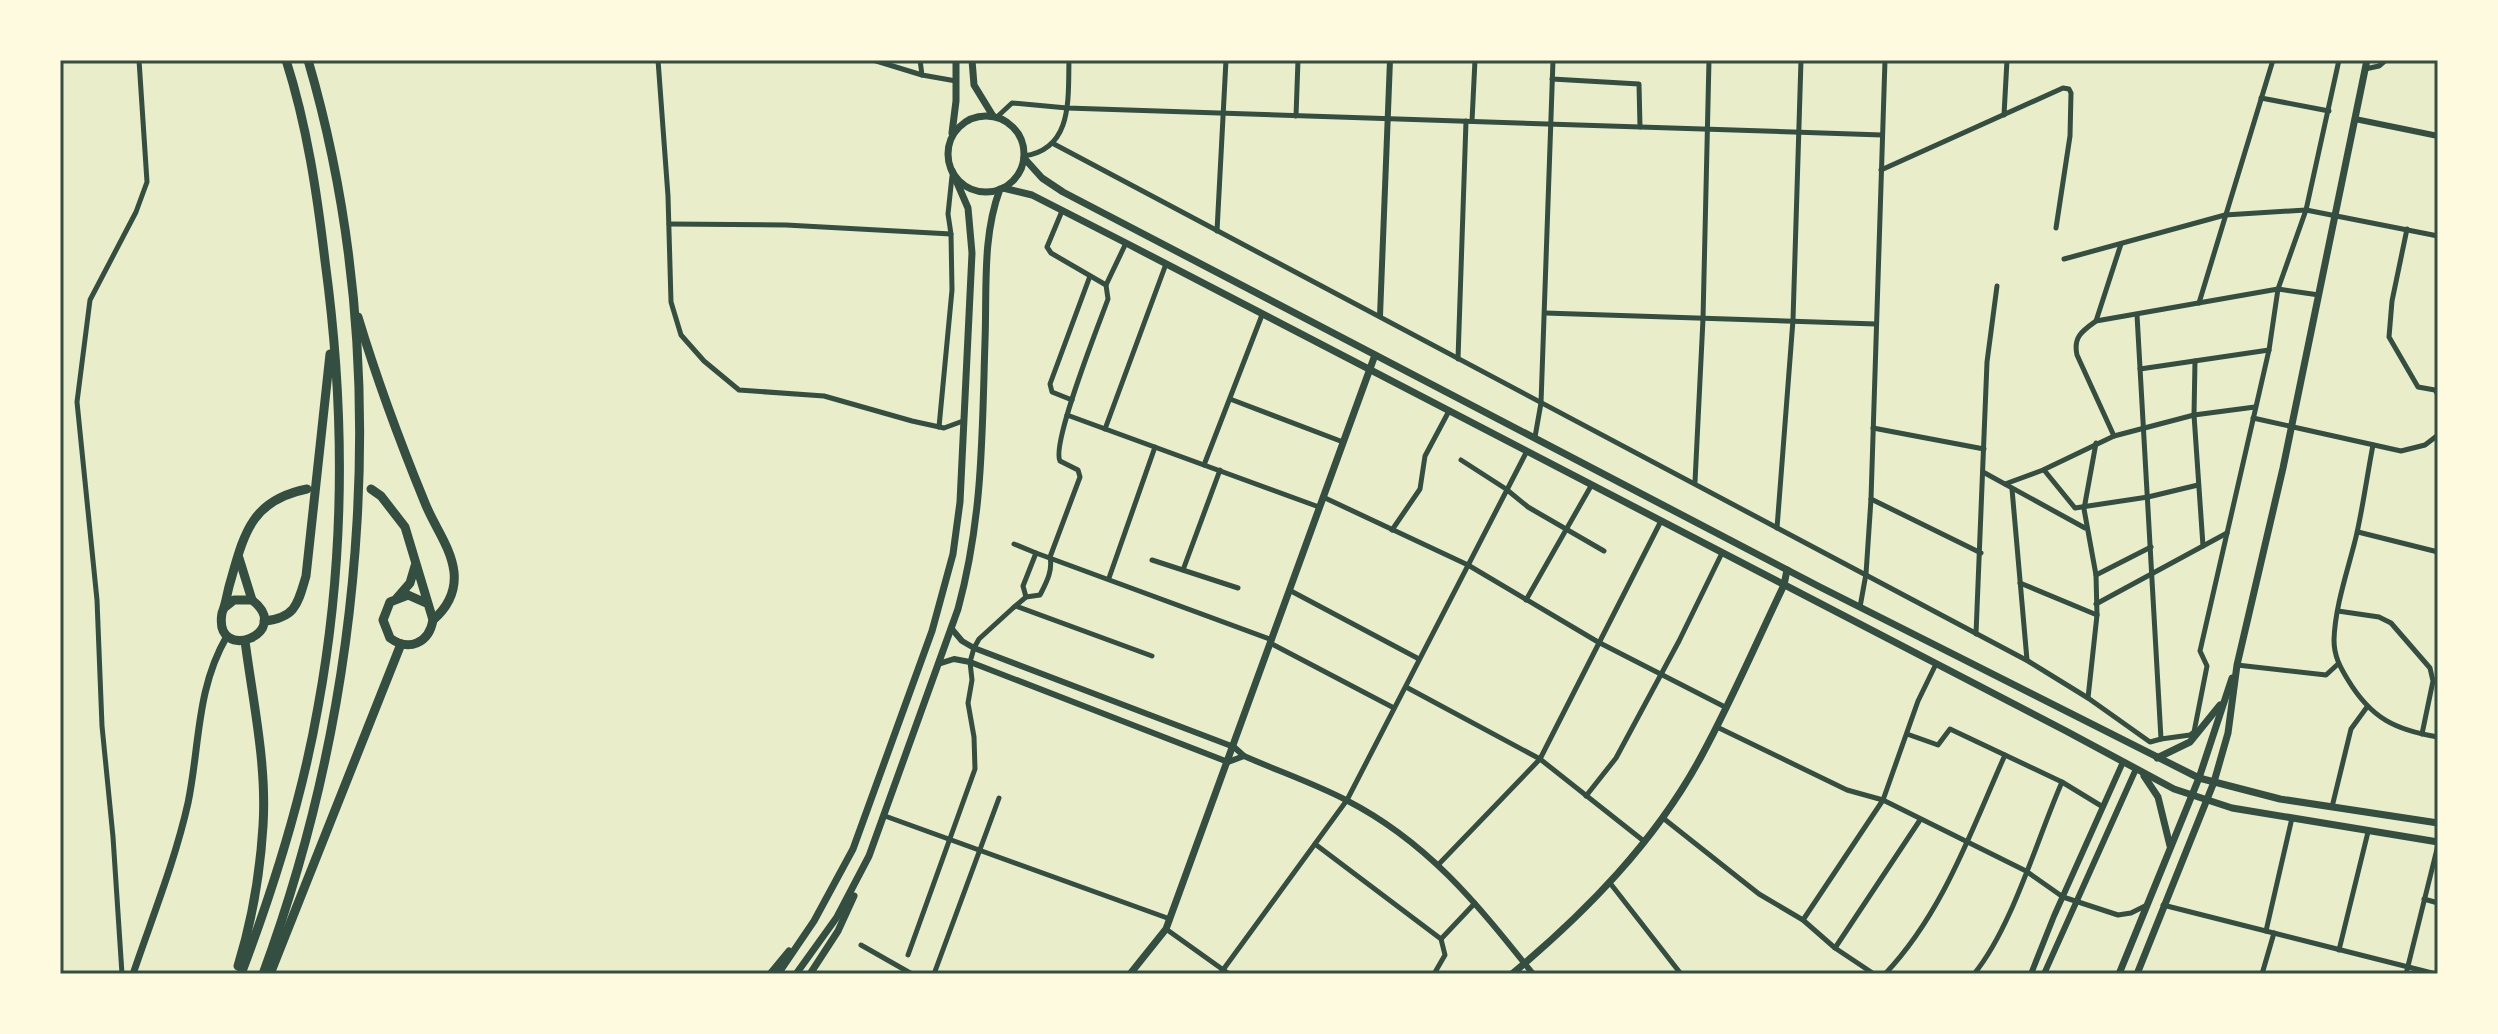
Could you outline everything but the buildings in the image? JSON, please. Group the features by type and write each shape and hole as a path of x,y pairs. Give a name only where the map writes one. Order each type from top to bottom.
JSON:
{"highway":[{"path":"239,974 267,906 293,818 320,693 332,611 338,524 339,417 333,323 314,172 286,60"},
{"path":"263,974 305,849 325,768 343,668 356,534 359,443 351,297 339,189 322,107 308,60"},
{"path":"351,297 426,506 451,562 454,588 448,605 433,620 430,633 421,642 401,644 390,638 384,627 384,614 410,583 416,563"},
{"path":"264,621 281,618 291,612 298,602 306,576 333,323"},
{"path":"239,554 252,600 263,612 264,621 260,632 245,641 227,636 220,619 239,554 250,524 274,500 307,489"},
{"path":"371,489 381,496 405,527 433,620"},
{"path":"396,598 415,596 426,603"},
{"path":"224,608 234,600 252,600"},
{"path":"239,974 254,908 263,825 263,783 245,641"},
{"path":"270,974 401,644"}],"main road":[{"path":"778,974 814,921 853,849 945,592 960,502 972,235 968,208 948,153 956,60"},
{"path":"2137,974 2214,782 2228,733 2237,665 2291,426 2367,60"},
{"path":"973,61 974,85 995,117 1018,132 1024,157 1042,178 1063,192 1787,570 2199,778 2280,799 2438,823"},
{"path":"951,141 956,131 972,119 995,117"},
{"path":"952,171 964,185 991,192 1002,188 1019,172 1024,157"},
{"path":"1002,188 1032,195 1126,243 2174,789 2232,808 2438,844"},
{"path":"810,974 851,905 951,628 967,574 977,521 982,459 989,228 1002,188"},
{"path":"1130,974 1166,929 1170,919 1375,355"},
{"path":"1512,974 1610,883 1663,818 1702,756 1784,585 1787,570"},
{"path":"133,974 179,839 195,762 205,686 215,657 227,636"},
{"path":"2119,974 2199,778 2237,665"},
{"path":"2157,758 2190,742 2223,700"},
{"path":"2138,770 2158,797 2170,848"},
{"path":"796,974 837,917 861,875"},
{"path":"770,974 814,921"}],"street":[{"path":"122,974 102,726 97,600 77,402 90,300 136,212 147,182 139,60"},
{"path":"658,60 671,302 681,335 704,361 739,390 824,396 944,428 963,421"},
{"path":"873,60 922,75 956,81"},
{"path":"920,60 922,75"},
{"path":"1024,157 1039,154 1054,144 1067,108 1069,60"},
{"path":"1217,231 1226,60"},
{"path":"1296,116 1298,60"},
{"path":"1380,316 1390,60"},
{"path":"1458,359 1469,121 1475,60"},
{"path":"1535,437 1541,403 1553,60"},
{"path":"1695,482 1703,319 1709,60"},
{"path":"1777,528 1793,320 1801,60"},
{"path":"1860,607 1866,574 1871,499 1885,60"},
{"path":"2004,115 2007,60"},
{"path":"2199,303 2273,60"},
{"path":"2150,742 2194,732 2207,666 2200,651 2269,350 2278,289 2306,210 2339,60"},
{"path":"2365,69 2379,66 2386,60"},
{"path":"1552,79 1639,84 1640,127"},
{"path":"1881,170 2063,88 2071,93 2070,136 2056,228"},
{"path":"2261,98 2329,111"},
{"path":"995,117 1012,103 1067,108 1882,135"},
{"path":"2355,119 2438,136"},
{"path":"1054,144 2028,661 2150,742"},
{"path":"939,427 952,290 948,214 952,171"},
{"path":"2064,259 2225,215 2306,210 2438,236"},
{"path":"1062,211 1047,247 1051,253 1106,285"},
{"path":"669,224 786,225 951,234"},
{"path":"2407,229 2392,301 2389,337 2418,387 2437,391"},
{"path":"908,955 975,769 968,703 972,680 970,662 974,648 979,639 1026,597 1040,595 1048,579 1050,557 1080,477 1078,470 1060,461 1057,454 1067,415 1108,299 1106,285 1126,243"},
{"path":"2096,321 2121,244"},
{"path":"1105,429 1166,264"},
{"path":"1072,400 1052,392 1050,384 1090,276"},
{"path":"1976,634 1987,362 1997,286"},
{"path":"2114,436 2075,345 2081,332 2096,321 2278,289 2319,295"},
{"path":"1545,313 1876,324"},
{"path":"1204,465 1262,315"},
{"path":"2137,315 2161,739"},
{"path":"2140,369 2269,350"},
{"path":"2195,361 2194,415 2203,546"},
{"path":"1230,399 1343,442"},
{"path":"2005,484 2043,470 2114,436 2194,415 2255,407"},
{"path":"1392,530 1420,489 1425,456 1449,411"},
{"path":"1067,415 1319,507"},
{"path":"2253,418 2401,451 2425,445 2438,435"},
{"path":"1873,428 1984,449"},
{"path":"2088,698 2097,615 2096,575 2084,509 2096,443"},
{"path":"2373,445 2358,532 2338,611 2334,641 2338,664 2360,701 2381,719 2438,737"},
{"path":"1109,579 1155,447"},
{"path":"1221,972 1347,800 1527,451"},
{"path":"1461,460 1528,507 1604,551"},
{"path":"1183,570 1220,470"},
{"path":"2043,470 2073,507 2084,509 2198,485"},
{"path":"1983,472 2086,529"},
{"path":"1526,600 1591,486"},
{"path":"2012,489 2028,661"},
{"path":"1323,497 1468,565 1598,642 1725,707"},
{"path":"1871,499 1981,553"},
{"path":"1438,865 1540,759 1661,521"},
{"path":"2096,604 2228,532"},
{"path":"2358,532 2438,552"},
{"path":"1014,544 1272,642 1394,708"},
{"path":"2096,575 2151,547"},
{"path":"1026,597 1023,586 1036,553"},
{"path":"1586,796 1616,758 1722,553"},
{"path":"1152,560 1238,588"},
{"path":"2020,583 2097,615"},
{"path":"1291,591 1419,659"},
{"path":"1016,606 1152,656"},
{"path":"2338,611 2379,617 2391,623 2430,668 2433,681 2422,734"},
{"path":"951,628 962,641 974,648 1234,747 1244,756 1347,800 1406,839 1438,865 1476,902 1533,974"},
{"path":"938,664 954,659 970,662 1228,762 1244,756"},
{"path":"1803,920 1883,800 1918,701 1936,664"},
{"path":"2237,665 2326,675 2338,664"},
{"path":"1406,687 1540,759 1645,842"},
{"path":"2332,807 2351,729 2367,707"},
{"path":"1716,727 1847,790 1883,800 2026,871 2063,897 2118,915 2126,915 2147,905"},
{"path":"1907,734 1938,745 1950,729 2062,782 2103,807"},
{"path":"2147,752 2150,742"},
{"path":"1885,974 1904,953 1951,876 2005,755"},
{"path":"2031,974 2123,762"},
{"path":"2044,974 2138,770"},
{"path":"1974,974 1991,948 2062,782"},
{"path":"934,974 999,798"},
{"path":"885,816 1170,919"},
{"path":"1663,818 1759,894 1803,920 1835,948 1874,974"},
{"path":"2266,931 2292,818"},
{"path":"1835,948 1920,820"},
{"path":"2339,950 2368,832"},
{"path":"1315,844 1441,939 1445,955 1434,974"},
{"path":"2407,970 2438,844"},
{"path":"1610,883 1681,974"},
{"path":"2424,899 2438,903"},
{"path":"1441,939 1476,902"},
{"path":"2163,905 2407,970 2436,974"},
{"path":"1166,929 1221,972 1229,974"},
{"path":"2262,974 2274,933"},
{"path":"861,945 912,974"}]}
